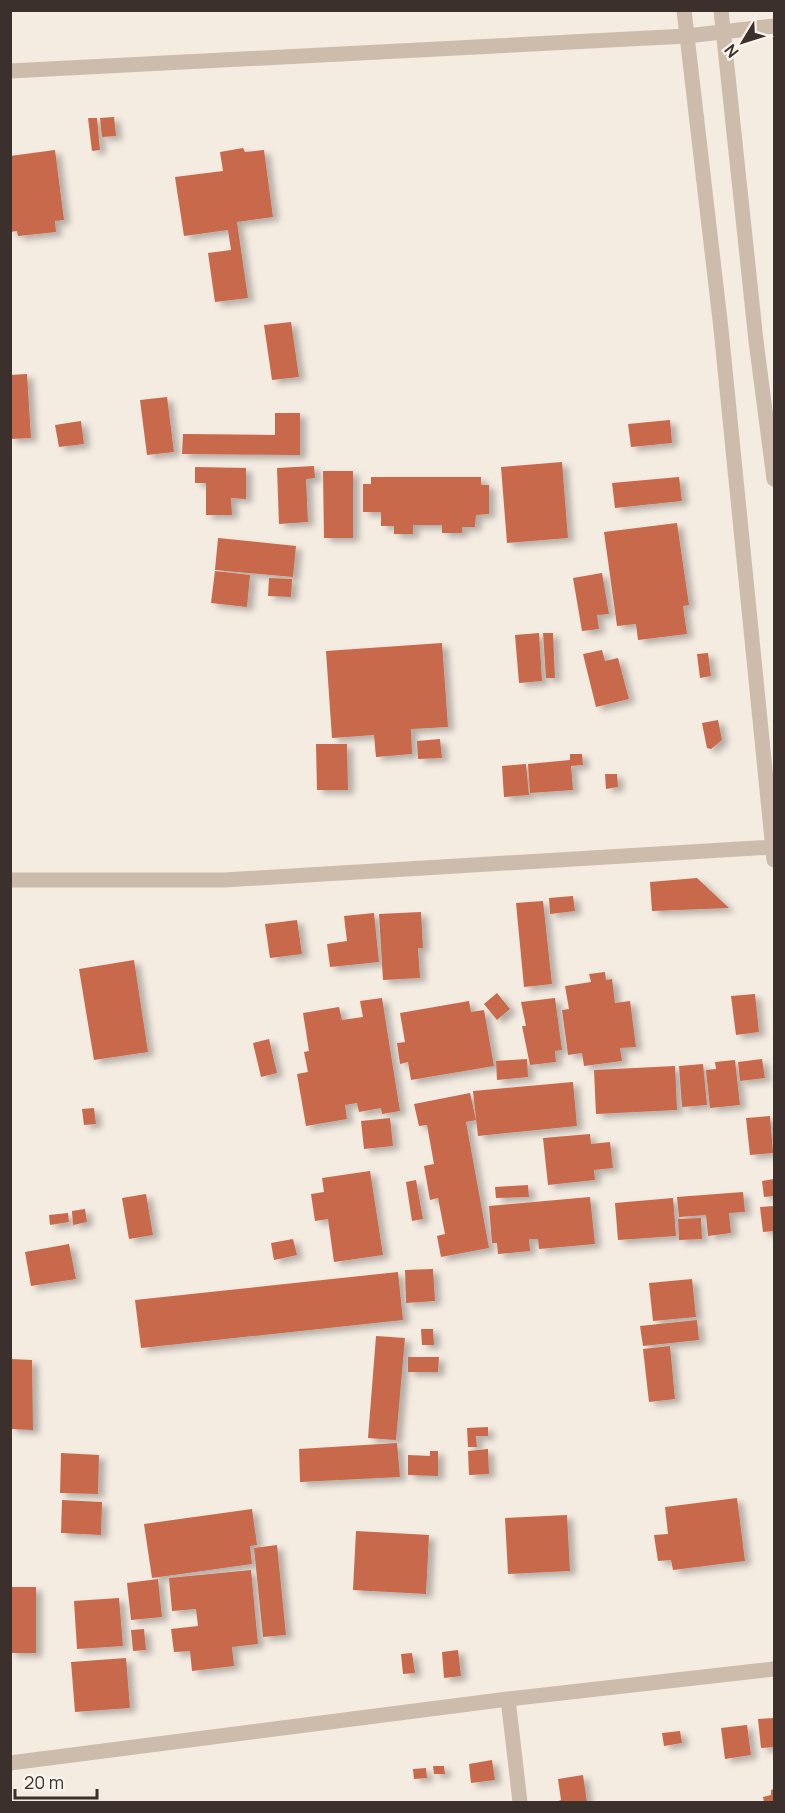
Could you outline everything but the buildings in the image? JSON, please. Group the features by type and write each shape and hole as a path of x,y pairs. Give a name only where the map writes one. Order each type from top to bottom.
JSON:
{"street":[{"path":"10,880 224,880 774,852 721,330 684,10"},
{"path":"721,10 756,341 774,475"},
{"path":"10,71 687,36 774,26"},
{"path":"10,1763 508,1699 774,1669"},
{"path":"508,1699 520,1803"}]}
